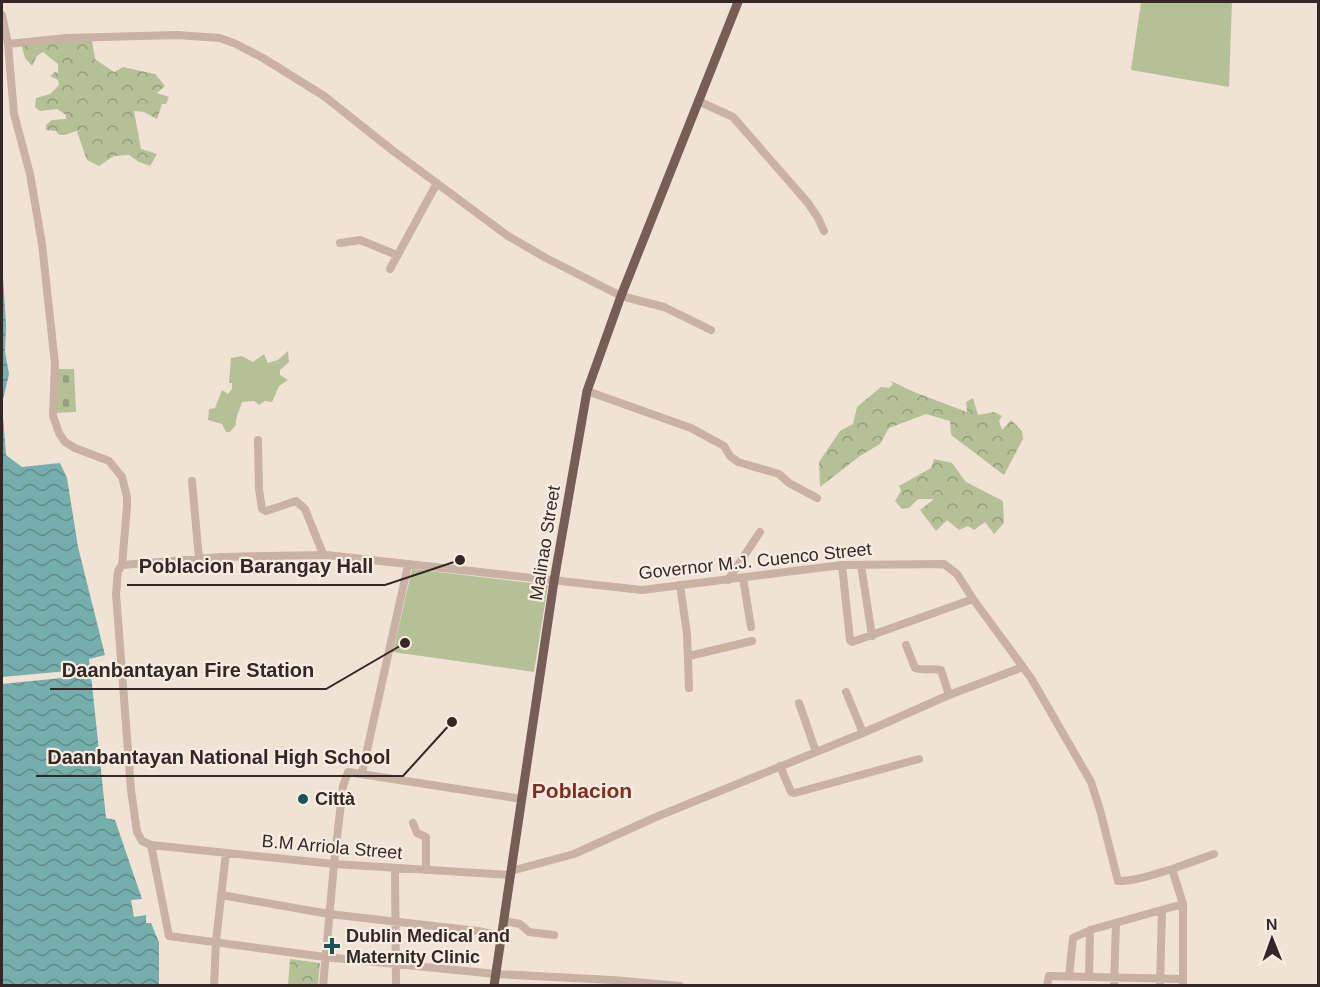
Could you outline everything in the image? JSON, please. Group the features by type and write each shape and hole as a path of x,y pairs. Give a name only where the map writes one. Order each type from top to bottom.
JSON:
{"main road":[{"name":"Malinao Street","path":"494,986 555,581 587,391 621,296 738,2"}],"street":[{"path":"2,15 8,44 14,114 30,174 42,244 55,364 53,416 65,442 109,461 122,477 127,497 122,566 118,571 116,594 131,790 137,832 142,842 151,845 169,936 325,957 496,974 540,981 612,980 680,986"},
{"path":"8,44 66,38 177,35 220,38 263,58 324,96 508,236 621,296 664,307 711,330"},
{"path":"698,101 733,117 808,203 824,231"},
{"path":"390,269 436,183"},
{"path":"340,243 360,240 397,255"},
{"path":"587,391 692,428 724,446 730,456 738,462 779,474 789,483 817,498"},
{"path":"258,440 259,489 262,509 266,511 297,501 301,504 322,555"},
{"path":"192,481 199,559"},
{"path":"728,580 760,532"},
{"name":"Governor M.J. Cuenco Street","path":"122,566 199,559 322,555 642,590 842,565 938,563 949,566 957,574 973,599"},
{"path":"362,773 408,565"},
{"path":"842,565 852,642 973,599 1031,678 1091,782 1118,880 1172,869 1214,854"},
{"path":"861,565 872,636"},
{"path":"742,578 751,627"},
{"path":"680,585 689,656 689,688"},
{"path":"689,656 752,641"},
{"path":"906,645 915,668 940,670 949,695"},
{"name":"B.M Arriola Street","path":"151,845 334,864 510,873 574,854 949,695 1023,667"},
{"path":"846,692 863,733"},
{"path":"799,703 816,752"},
{"path":"780,766 788,789 795,793 919,759"},
{"path":"323,986 334,864 344,786 348,772 522,799"},
{"path":"413,823 417,833 426,837 426,870"},
{"path":"214,986 216,941 226,853"},
{"path":"395,868 396,986"},
{"path":"1047,986 1049,976 1089,977 1114,982 1183,982 1183,904 1172,869"},
{"path":"221,895 329,914 502,936"},
{"path":"1069,976 1073,938 1090,930 1183,904"},
{"path":"1160,982 1162,910"},
{"path":"504,921 520,924 529,932 554,935"},
{"path":"1114,982 1116,923"},
{"path":"1089,977 1090,930"}],"green space":[{"path":"1141,2 1232,2 1229,87 1131,70"},
{"path":"20,40 92,41 95,59 114,72 123,67 155,74 165,86 157,93 169,97 166,104 162,104 157,119 144,112 134,111 141,149 157,154 150,166 129,155 114,156 99,166 87,160 77,132 80,130 59,135 56,131 46,130 46,125 52,120 66,119 66,115 57,109 40,111 35,107 36,98 50,94 59,85 58,80 50,76 55,72 58,73 58,64 43,52 37,56 32,66 25,58"},
{"path":"288,351 289,362 280,370 280,375 288,380 279,386 272,402 265,401 259,405 254,401 242,402 236,425 230,432 226,432 222,424 208,420 209,409 215,408 222,390 228,394 232,389 232,383 229,383 231,358 242,356 253,362 264,354 268,363 278,360"},
{"path":"56,369 74,369 76,412 55,413"},
{"path":"891,381 967,412 966,402 973,398 978,415 994,412 1002,416 999,421 1002,430 1011,420 1022,431 1023,439 1004,475 951,435 950,421 926,414 889,428 880,444 860,456 820,487 819,462 840,431 853,424 857,407 881,387 889,388 893,384"},
{"path":"934,459 952,463 966,482 1003,501 1004,523 994,534 985,522 974,530 968,526 959,530 947,520 936,531 920,510 934,499 918,499 909,508 902,509 895,501 901,491 899,486 931,468"},
{"path":"412,569 548,585 534,672 393,652"},
{"path":"290,959 320,963 318,985 288,985"}],"water":[{"path":"2,261 6,325 5,352 9,374 2,404"},
{"path":"2,404 6,455 22,467 60,463 67,478 78,547 105,655 89,659 90,669 2,677"},
{"path":"91,675 106,818 115,820 142,899 131,900 134,917 146,915 146,923 151,923 159,942 159,985 2,985 2,684"}],"place":[{"name":"Poblacion Barangay Hall","path":"460,560"},
{"name":"Daanbantayan Fire Station","path":"405,643"},
{"name":"Daanbantayan National High School","path":"452,722"},
{"name":"Città","path":"303,799"},
{"name":"Dublin Medical and Maternity Clinic","path":"332,946"}],"district":[{"name":"Poblacion","path":"582,791"}]}
